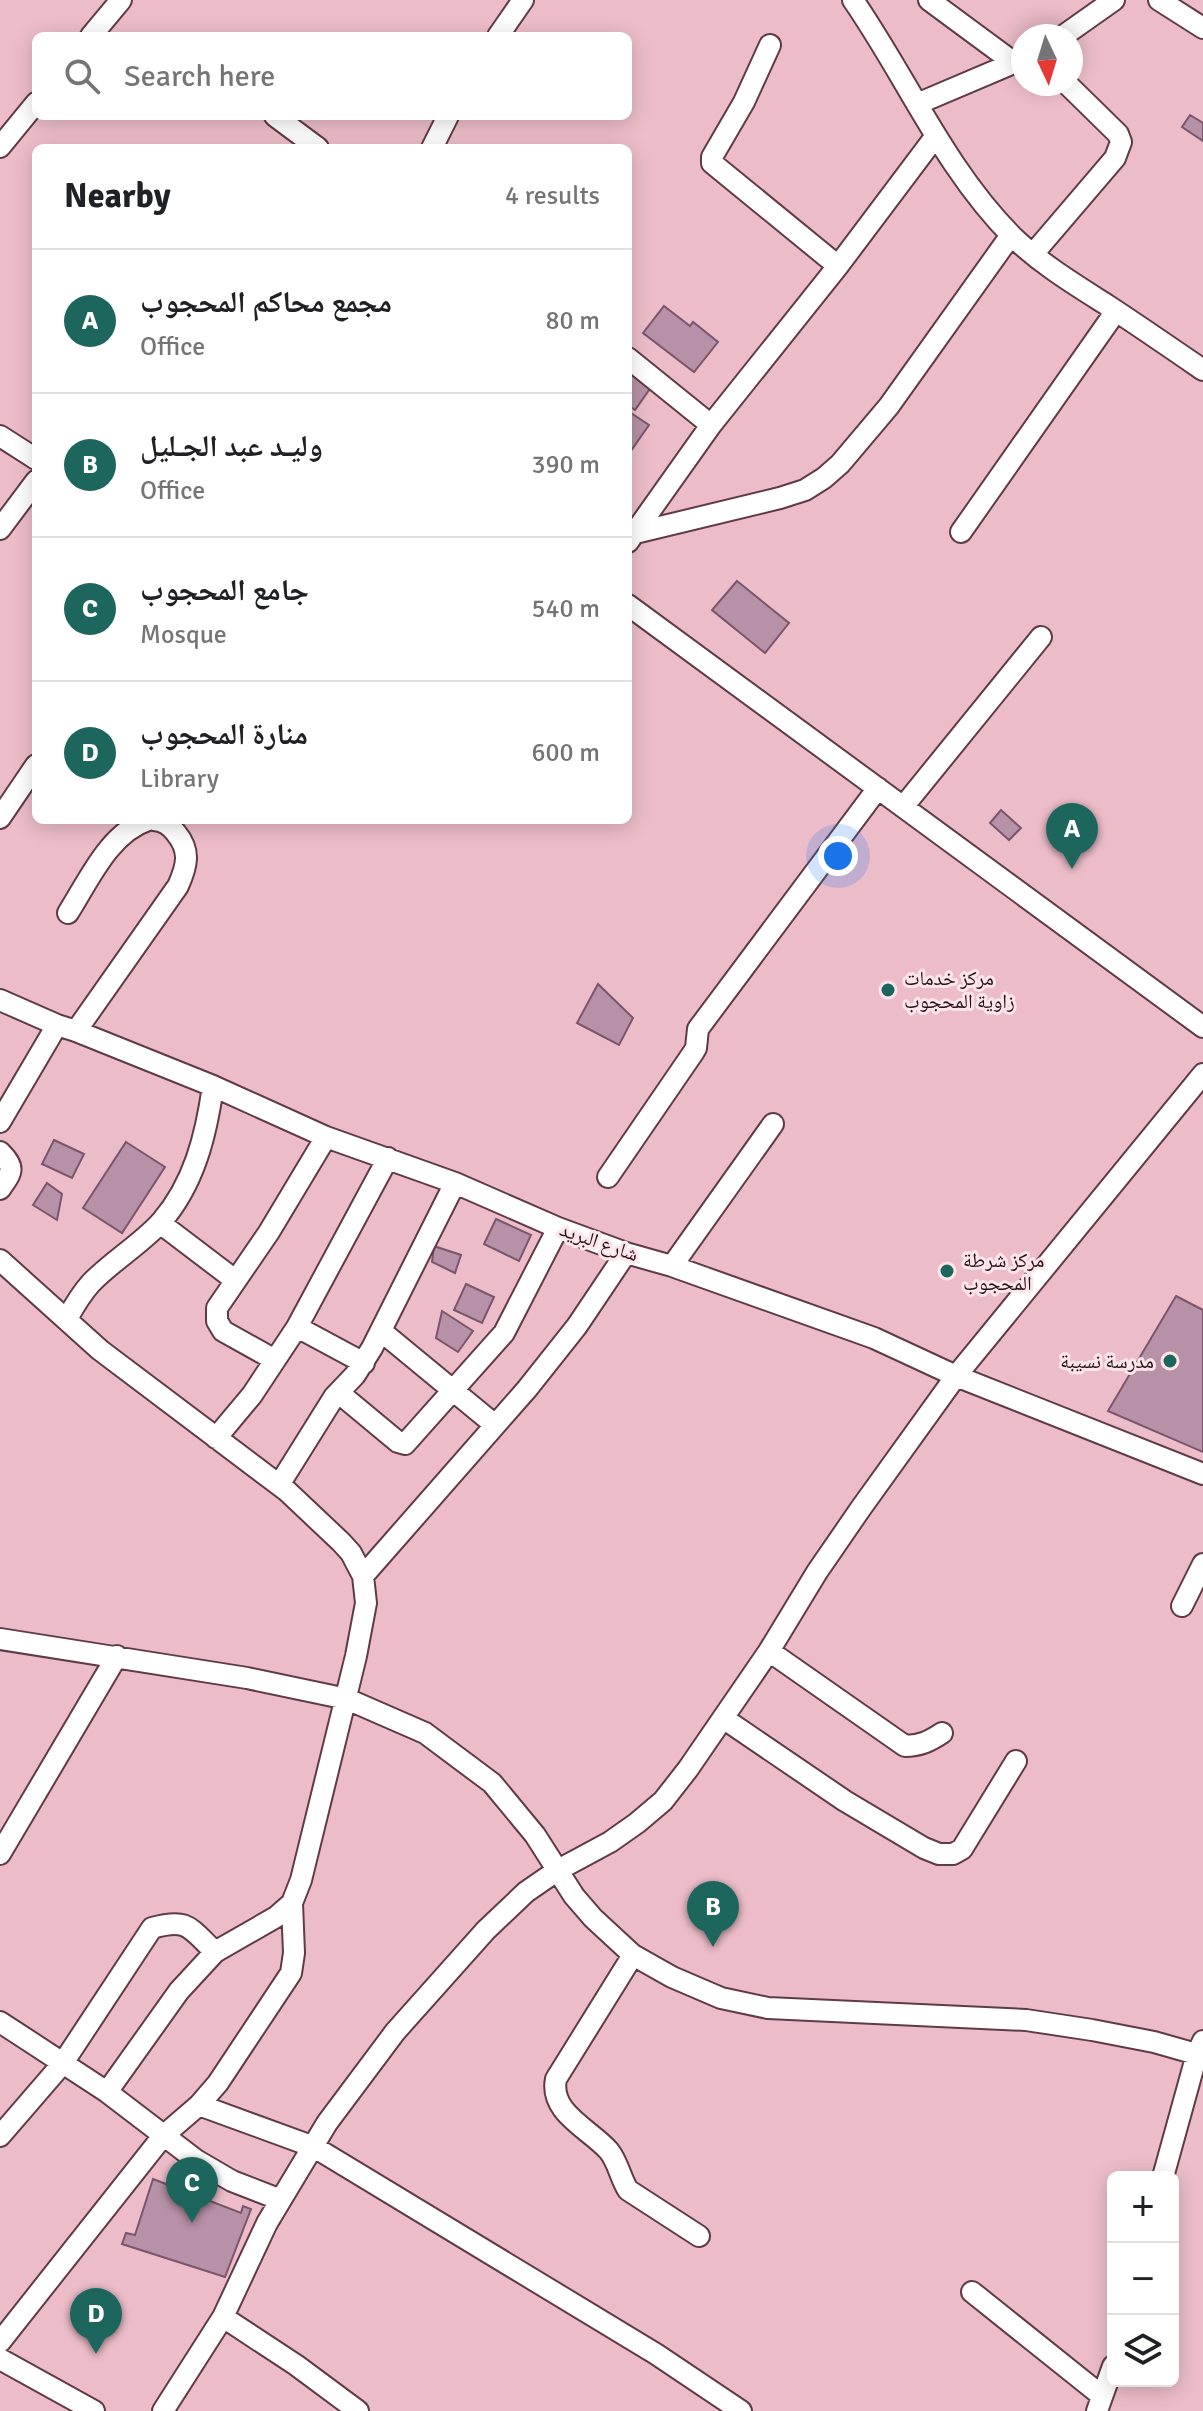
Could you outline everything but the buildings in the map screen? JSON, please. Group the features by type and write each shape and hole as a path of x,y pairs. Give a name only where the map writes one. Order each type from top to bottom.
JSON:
{"street":[{"path":"94,32 121,0"},
{"path":"501,32 523,0"},
{"path":"853,0 935,137 973,191 1011,235 1033,254 1203,370"},
{"path":"929,0 1011,55"},
{"path":"1080,24 1114,0"},
{"path":"1159,0 1203,28"},
{"path":"770,45 744,102 712,157 712,163 838,266"},
{"path":"917,104 1011,63"},
{"path":"1033,254 1115,158 1121,142 1118,134 1079,96"},
{"path":"0,147 32,108"},
{"path":"280,120 313,144"},
{"path":"434,144 446,120"},
{"path":"632,537 711,425 838,266 935,137"},
{"path":"632,538 780,498 805,490 824,478 840,464 889,406 1011,235"},
{"path":"961,532 1116,311"},
{"path":"632,361 711,425"},
{"path":"0,436 32,456"},
{"path":"0,529 32,486"},
{"path":"632,608 1203,1027"},
{"path":"903,807 1041,637"},
{"path":"0,818 32,771"},
{"path":"608,1177 696,1048 698,1029 878,788"},
{"path":"68,913 110,847 136,824"},
{"path":"0,1122 67,1028 178,886 187,855 180,837 165,824"},
{"name":"شارع البريد","path":"0,1000 213,1086 326,1137 455,1183 558,1228 626,1253 672,1266 874,1338 956,1376 1203,1474"},
{"path":"163,2411 223,2317 281,2200 342,2101 395,2032 438,1981 526,1892 558,1870 610,1842 663,1801 769,1651 817,1572 956,1376 1203,1074"},
{"path":"67,1319 93,1281 160,1223 191,1178 208,1122 213,1086"},
{"path":"672,1266 773,1124"},
{"path":"275,1360 223,1331 215,1315 326,1137"},
{"path":"0,1152 11,1167 0,1189"},
{"path":"216,1438 252,1395 297,1327 388,1158"},
{"path":"279,1485 310,1434 364,1363 455,1183"},
{"path":"160,1223 235,1280"},
{"path":"339,1393 402,1444 409,1440 504,1333 558,1228"},
{"path":"363,1576 527,1389 577,1326 626,1253"},
{"path":"0,1260 100,1350 279,1485 341,1542 351,1553 363,1576 366,1603 347,1699 301,1880 292,1903 294,1953 291,1973 218,2083 199,2105 163,2136 0,2342"},
{"path":"297,1327 364,1363"},
{"path":"381,1331 495,1425"},
{"path":"1182,1606 1203,1564"},
{"path":"0,1639 247,1678 347,1699 425,1733 492,1783 535,1835 593,1918 633,1955 672,1977 721,1998 768,2008 1026,2020 1201,2050 1165,2171"},
{"path":"769,1651 905,1746 921,1744 942,1733"},
{"path":"0,1854 117,1656"},
{"path":"723,1718 845,1801 939,1854 953,1854 962,1849 1016,1761"},
{"path":"107,2092 179,1991 215,1952 276,1917 292,1903"},
{"path":"0,2136 63,2063 152,1928 172,1922 187,1925 215,1952"},
{"path":"633,1955 556,2079 556,2095 563,2109 609,2150 628,2190 699,2236"},
{"path":"0,2022 107,2092 196,2160 232,2181 281,2200"},
{"path":"199,2105 314,2147 656,2354 741,2411"},
{"path":"972,2292 1100,2403 1107,2383"},
{"path":"223,2317 358,2411"},
{"path":"0,2359 94,2411"}],"place":[{"name":"مجمع محاكم المحجوب","path":"1072,869"},
{"name":"مركز خدمات زاوية المحجوب","path":"888,990"},
{"name":"مركز شرطة المحجوب","path":"947,1271"},
{"name":"مدرسة نسيبة","path":"1170,1361"},
{"name":"وليـد عبد الجـليل","path":"713,1947"},
{"name":"جامع المحجوب","path":"192,2223"},
{"name":"منارة المحجوب","path":"96,2354"}]}
